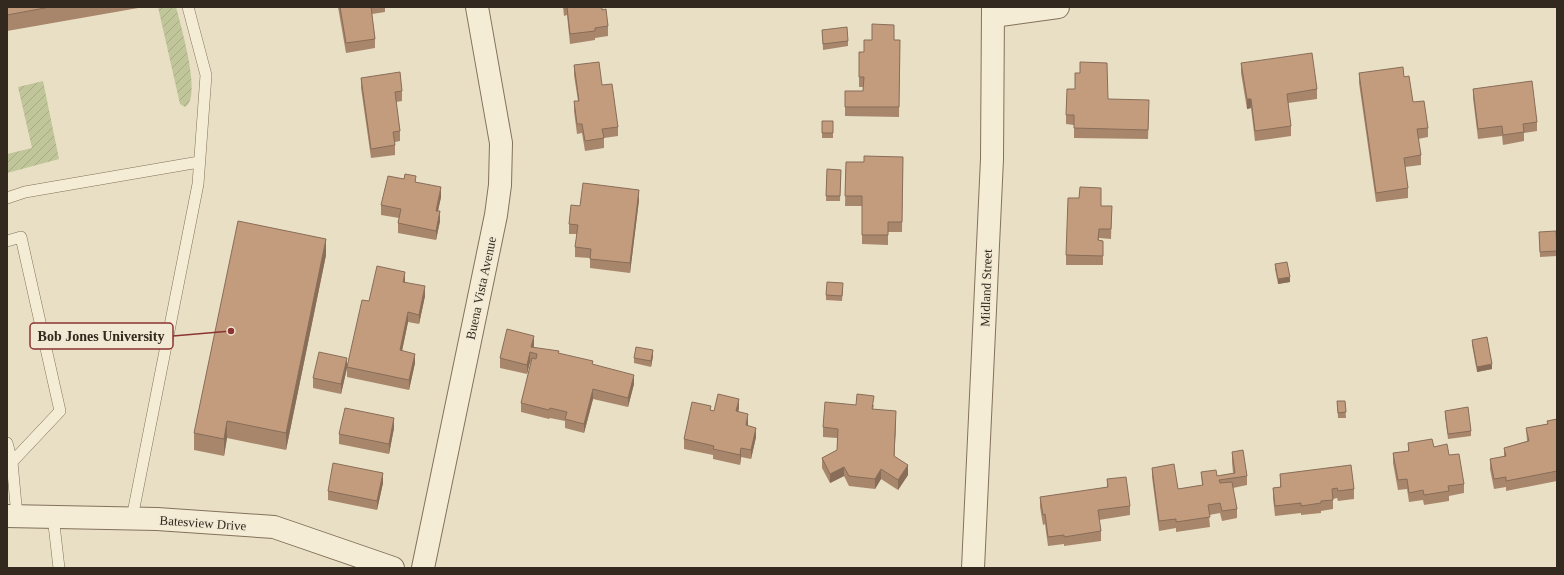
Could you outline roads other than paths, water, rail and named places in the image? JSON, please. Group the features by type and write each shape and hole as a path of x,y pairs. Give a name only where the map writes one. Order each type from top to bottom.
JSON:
{"street":[{"name":"Buena Vista Avenue","path":"423,568 496,215 500,185 501,143 477,7"},
{"path":"993,11 1058,7"},
{"name":"Midland Street","path":"973,568 992,159 993,11"},
{"name":"Batesview Drive","path":"12,516 132,518 274,528 393,568"}],"lane":[{"path":"132,518 198,184 206,75 188,7"},
{"path":"7,198 25,192 199,162"},
{"path":"7,241 20,237 60,411 9,463"},
{"path":"7,443 12,516"},
{"path":"53,516 59,568"}],"place":[{"name":"Bob Jones University","path":"231,331"}]}
